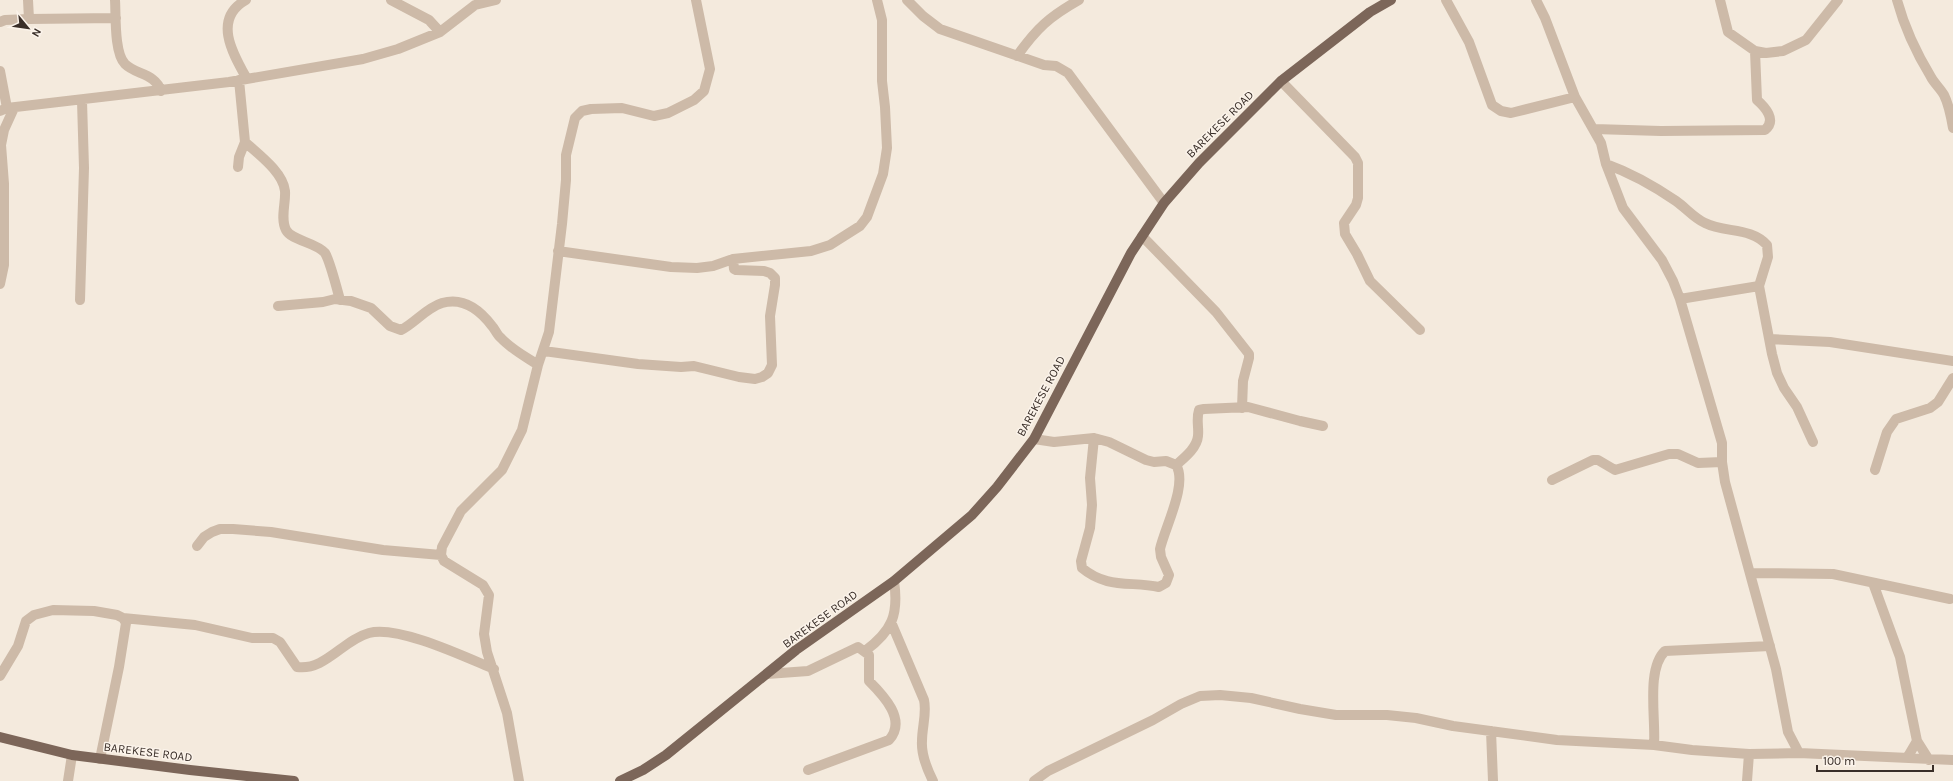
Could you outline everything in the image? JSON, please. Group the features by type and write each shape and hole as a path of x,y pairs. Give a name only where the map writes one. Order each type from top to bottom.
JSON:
{"main road":[{"name":"BAREKESE ROAD","path":"620,781 643,770 666,755 796,650 894,581 972,515 1006,476 1034,439 1131,253 1164,203 1199,163 1282,81 1370,12 1391,0"},
{"name":"BAREKESE ROAD","path":"0,737 72,755 294,781"}],"street":[{"path":"28,0 29,19"},
{"path":"115,0 120,56 125,64 152,78 159,85 161,91"},
{"path":"238,167 239,156 244,142 243,80 228,38 227,26 233,11 246,0"},
{"path":"391,0 429,20 440,32"},
{"path":"7,109 82,101 243,80 363,59 398,49 440,32 475,5 496,0"},
{"path":"519,781 507,713 494,669 487,652 484,634 489,595 483,585 444,561 441,554 442,547 461,512 502,470 522,430 538,365 544,351 549,332 566,180 566,156 575,118 582,111 591,108 622,108 654,116 668,113 694,100 704,91 710,69 696,0"},
{"path":"558,251 671,267 702,267 713,266 733,259 817,249 830,245 860,226 867,217 883,174 887,148 882,81 882,27 878,0"},
{"path":"908,0 923,16 940,29 1044,65 1056,66 1068,73 1164,203"},
{"path":"1017,56 1032,35 1045,22 1079,0"},
{"path":"1446,0 1469,42 1492,105 1501,112 1511,113 1575,97"},
{"path":"1536,0 1545,18 1575,97 1601,143 1606,164 1623,208 1662,260 1680,299 1722,443 1722,462 1725,482 1770,646 1788,732 1799,753"},
{"path":"1720,0 1728,32 1754,51 1766,53 1783,51 1806,40 1838,0"},
{"path":"1897,0 1904,20 1923,62 1931,78 1943,94 1950,109 1953,128"},
{"path":"0,22 5,20 29,19 116,18"},
{"path":"1594,129 1661,131 1765,130 1770,122 1770,115 1768,110 1757,100 1754,51"},
{"path":"0,71 7,109 2,145 4,184 4,258 0,284"},
{"path":"1282,81 1356,157 1358,163 1358,198 1356,205 1344,223 1344,234 1357,254 1370,281 1420,330"},
{"path":"80,300 84,168 82,101"},
{"path":"244,142 271,165 283,183 285,191 284,217 286,231 292,236 316,246 324,253 329,261 340,300"},
{"path":"1606,164 1630,173 1652,186 1677,202 1704,223 1717,228 1755,235 1761,238 1767,245 1768,250 1766,266 1759,286 1776,373 1797,407 1813,442"},
{"path":"1142,236 1216,312 1249,354 1243,381 1242,408"},
{"path":"544,351 638,364 681,367 694,366 739,377 755,379 762,377 768,373 772,365 770,316 776,284 775,278 770,273 764,271 736,270 734,269 733,259"},
{"path":"1680,299 1759,286"},
{"path":"278,306 324,302 335,299 351,302 370,308 390,326 401,330 413,324 423,314 441,304 454,301 465,304 477,310 508,345 538,365"},
{"path":"1770,339 1830,342 1953,361"},
{"path":"1875,470 1887,432 1896,419 1930,408 1938,402 1953,378"},
{"path":"1176,465 1196,443 1199,410 1204,408 1242,408 1260,410 1300,422 1324,426"},
{"path":"1034,439 1054,442 1094,438 1109,442 1146,460 1154,462 1166,461 1176,465 1180,472 1179,485 1160,549 1161,557 1169,576 1166,583 1159,587 1145,584 1112,583 1088,573 1082,568 1081,561 1090,528 1090,478 1094,438"},
{"path":"1552,480 1593,460 1598,460 1615,470 1669,454 1678,454 1698,463 1722,462"},
{"path":"197,546 204,537 212,532 233,529 271,532 383,550 441,554"},
{"path":"1750,574 1834,574 1859,578 1873,583 1950,599"},
{"path":"865,651 877,642 888,630 895,614 897,598 894,581"},
{"path":"1873,583 1900,657 1917,741 1929,760"},
{"path":"0,676 18,646 26,621 34,615 54,610 94,611 117,615 123,618 195,625 252,638 273,638 280,642 297,667 308,668 322,662 356,638 381,631 403,634 494,669"},
{"path":"100,759 119,667 126,623 123,618"},
{"path":"891,622 926,707 921,743 925,763 933,781"},
{"path":"1654,745 1654,674 1660,656 1665,651 1770,646"},
{"path":"767,674 808,671 858,647 865,651 868,655 869,681 885,697 893,712 897,727 889,740 808,770"},
{"path":"1034,781 1048,772 1200,696 1220,695 1251,698 1336,716 1387,715 1557,740 1654,745 1692,750 1749,754 1799,753 1953,760"},
{"path":"1491,731 1493,781"},
{"path":"1782,753 1788,732"},
{"path":"1907,758 1917,741"},
{"path":"1747,781 1749,754"},
{"path":"68,781 72,755"}]}
